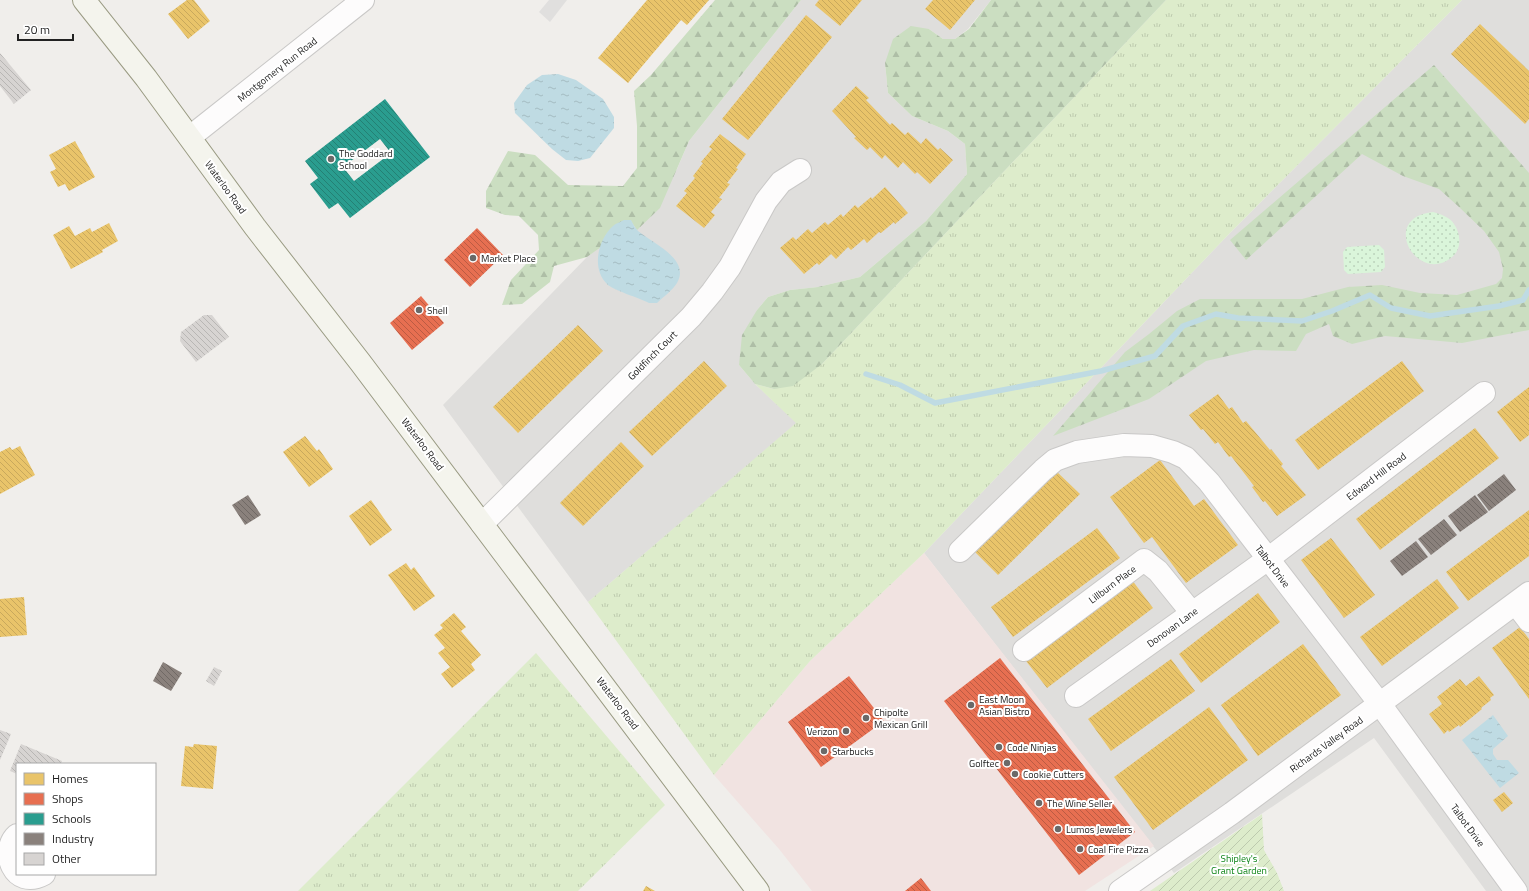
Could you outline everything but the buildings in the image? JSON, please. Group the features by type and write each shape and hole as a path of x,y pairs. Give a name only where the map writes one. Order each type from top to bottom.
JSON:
{"main road":[{"name":"Waterloo Road","path":"84,0 146,78 255,227 360,362 758,891"}],"street":[{"name":"Montgomery Run Road","path":"190,137 363,0"},
{"name":"Goldfinch Court","path":"482,524 691,317 712,292 730,266 766,201 781,182 800,170"},
{"name":"Edward Hill Road","path":"1268,559 1484,393"},
{"name":"Talbot Drive","path":"960,551 1055,460 1077,452 1124,445 1152,446 1173,452 1186,458 1209,482 1380,704 1516,891"},
{"name":"Donovan Lane","path":"1076,696 1268,559"},
{"name":"Lillburn Place","path":"1024,650 1144,560 1158,571 1192,613"},
{"name":"Richards Valley Road","path":"1120,891 1232,813 1522,598"},
{"path":"1522,598 1529,621"},
{"path":"8,843 6,856 9,866 16,874"},
{"path":"18,875 23,878 34,879 42,875"}],"shaded area":[{"path":"549,0 567,0 550,22 539,12"},
{"path":"801,0 991,0 968,29 955,39 943,39 929,29 885,63 888,93 912,116 948,131 965,144 967,174 926,221 860,277 818,287 790,290 768,297 757,310 739,365 755,384 797,423 588,602 443,405 587,257 600,247 677,169 689,141"},
{"path":"1462,0 1529,0 1529,891 1486,891 1374,738 1174,873 924,553 1228,235"},
{"path":"924,553 1154,846 1085,891 812,891 779,849 714,775 810,661"}],"green space":[{"path":"715,0 801,0 689,141 660,208 637,230 631,221 606,235 601,247 587,257 554,266 550,282 522,304 502,305 511,280 539,250 538,235 519,216 505,215 486,208 486,191 508,151 535,155 568,185 623,186 637,168 637,126 634,91 651,75"},
{"path":"991,0 1166,0 822,364 793,386 774,389 755,384 739,365 742,335 757,310 768,297 790,290 818,287 860,277 926,221 967,174 965,144 948,131 912,116 888,93 885,63 893,39 911,26 929,29 943,39 955,39 969,29"},
{"path":"1166,0 1462,0 1228,235 924,553 810,661 714,775 588,602 796,423 755,384 774,389 822,364"},
{"path":"1434,65 1529,173 1529,330 1462,343 1385,336 1352,344 1333,336 1329,324 1306,334 1296,351 1254,350 1206,361 1149,399 1053,436 1125,352 1177,311 1200,299 1302,299 1348,287 1382,285 1420,293 1457,295 1496,284 1502,278 1503,269 1499,252 1484,231 1439,189 1403,176 1362,154 1246,260 1230,240"},
{"path":"1433,212 1450,219 1458,232 1459,237 1458,250 1452,257 1439,264 1427,263 1417,257 1409,248 1406,237 1408,226 1417,217"},
{"path":"1379,245 1384,250 1385,267 1381,272 1348,274 1344,270 1343,252 1347,247"},
{"path":"536,653 665,805 578,891 298,891"},
{"name":"Shipley's Grant Garden","path":"1262,814 1264,850 1277,873 1284,891 1150,891"}],"water":[{"path":"558,74 576,80 603,99 614,117 614,128 590,158 578,161 566,160 552,149 515,113 514,103 527,85 542,75"},
{"path":"624,220 631,220 638,231 668,252 679,266 680,274 677,283 657,303 649,303 620,291 607,284 602,278 599,270 598,254 603,238 613,226"},
{"path":"1493,715 1508,736 1493,749 1493,754 1497,760 1508,760 1519,773 1500,788 1462,740"}],"waterway":[{"path":"866,374 900,385 935,403 1101,371 1155,356 1183,326 1216,314 1238,318 1302,321 1332,311 1370,295 1391,308 1430,316 1499,306 1523,300 1529,290"}],"place":[{"name":"The Goddard School","path":"331,159"},
{"name":"Market Place","path":"473,258"},
{"name":"Shell","path":"419,310"},
{"name":"East Moon Asian Bistro","path":"971,705"},
{"name":"Chipolte Mexican Grill","path":"866,718"},
{"name":"Verizon","path":"846,731"},
{"name":"Code Ninjas","path":"999,747"},
{"name":"Starbucks","path":"824,751"},
{"name":"Golftec","path":"1007,763"},
{"name":"Cookie Cutters","path":"1015,774"},
{"name":"The Wine Seller","path":"1039,803"},
{"name":"Lumos Jewelers","path":"1058,829"},
{"name":"Coal Fire Pizza","path":"1080,849"}]}
